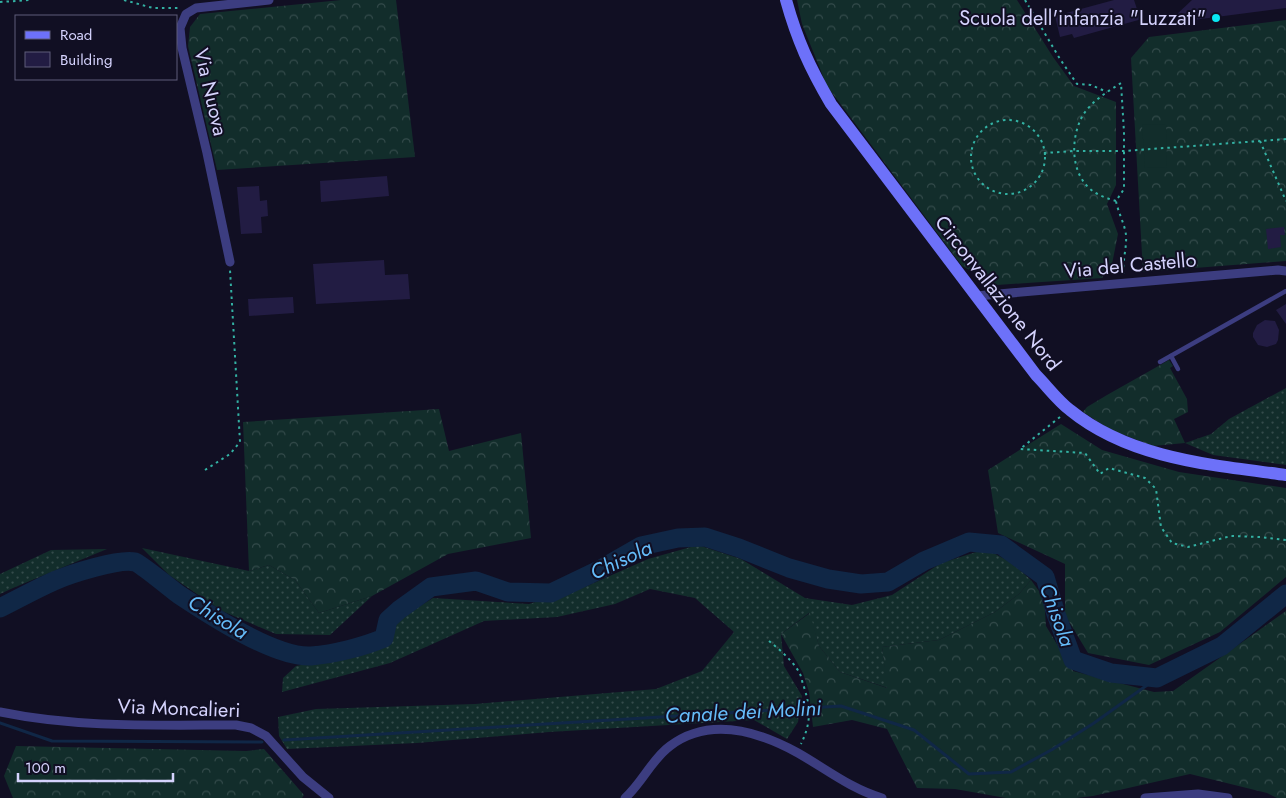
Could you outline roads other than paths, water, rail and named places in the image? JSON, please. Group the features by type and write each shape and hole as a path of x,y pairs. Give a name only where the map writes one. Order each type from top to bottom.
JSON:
{"street":[{"name":"Via Nuova","path":"230,262 208,154 182,48 180,28 186,14 196,8 269,0"},
{"name":"Circonvallazione Nord","path":"786,0 795,31 811,70 831,104 1036,374 1069,410 1108,435 1152,452 1218,466 1286,475"},
{"name":"Via del Castello","path":"976,296 1125,282 1278,270 1286,271"},
{"name":"Via Moncalieri","path":"0,712 26,718 74,722 236,725 252,728 266,736 303,777 330,798"},
{"path":"625,798 634,790 668,747 689,734 714,729 734,729 757,735 798,753 866,794 882,798"},
{"path":"1145,798 1198,794 1228,798"}],"lane":[{"path":"1160,362 1286,291"},
{"path":"1171,356 1178,369"}],"waterway":[{"name":"Chisola","path":"0,608 61,578 107,564 135,562 178,594 242,633 279,650 296,655 311,656 348,650 384,638 388,620 431,587 476,581 508,592 551,593 601,569 641,546 678,538 705,537 789,568 828,579 861,584 888,582 924,561 969,542 1001,545 1045,577 1073,660 1111,673 1157,678 1222,646 1286,594"},
{"name":"Canale dei Molini","path":"284,740 841,706 914,730 969,774 1011,772 1053,749 1094,723 1157,678"},
{"name":"Canale dei Molini","path":"0,723 52,741 262,742"}],"place":[{"name":"Scuola dell'infanzia \"Luzzati\"","path":"1216,18"}]}
